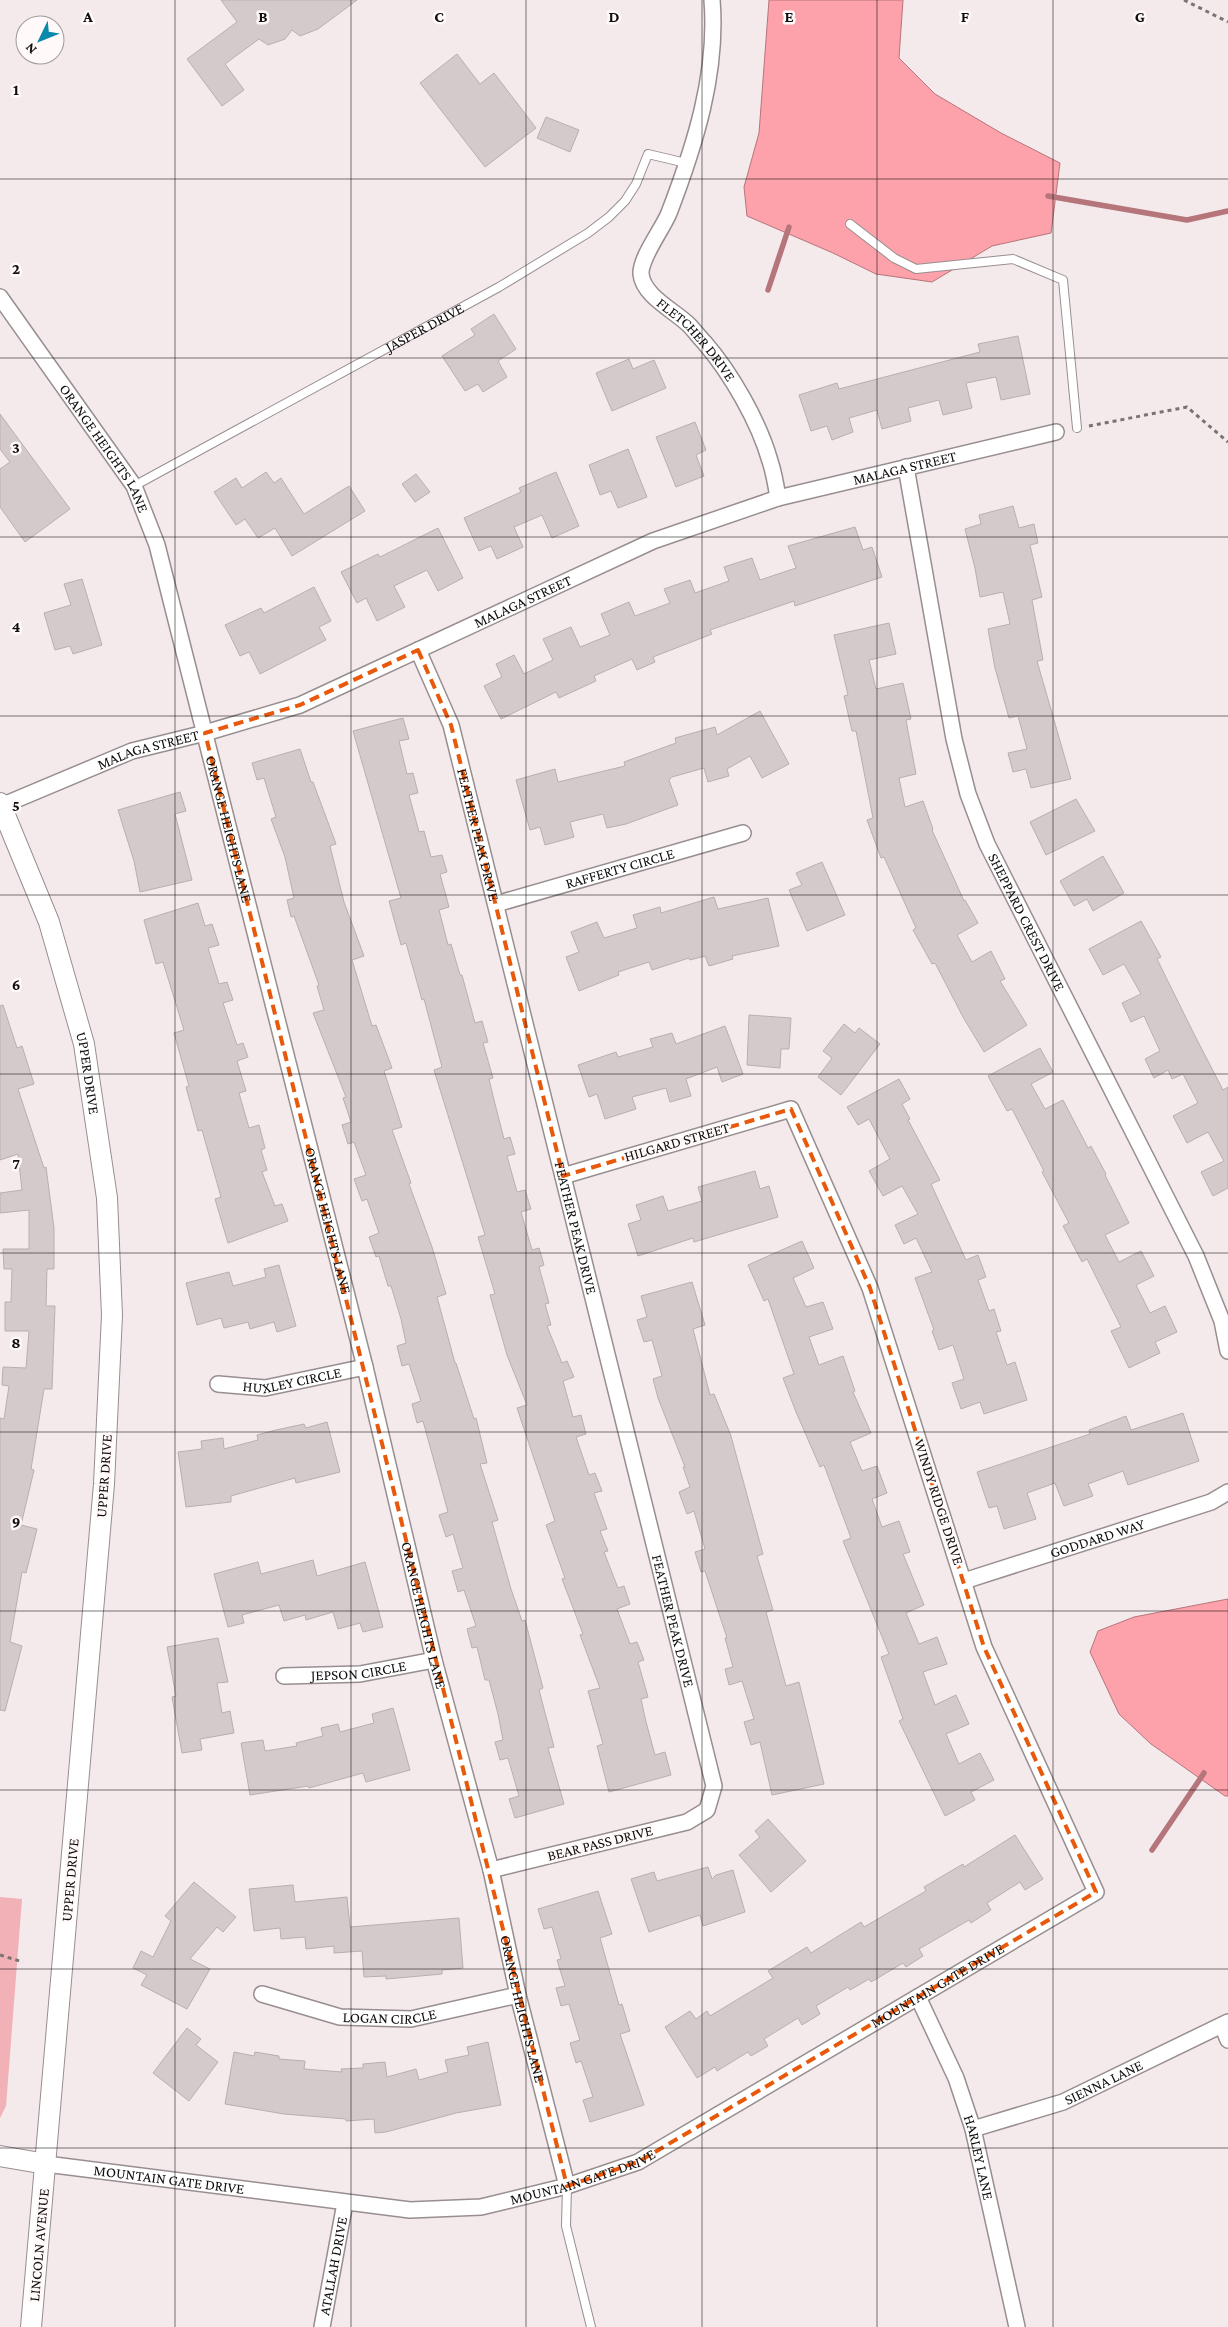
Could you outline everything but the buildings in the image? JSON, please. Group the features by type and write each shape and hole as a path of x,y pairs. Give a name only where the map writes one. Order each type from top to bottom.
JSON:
{"main road":[{"name":"UPPER DRIVE","path":"1,805 50,922 84,1044 107,1198 112,1315 104,1484 46,2164"},
{"name":"MOUNTAIN GATE DRIVE","path":"0,2156 46,2164"},
{"name":"LINCOLN AVENUE","path":"31,2327 46,2164"}],"street":[{"path":"686,163 709,77 714,31 712,0"},
{"name":"FLETCHER DRIVE","path":"686,163 678,189 659,234 641,263 641,276 650,293 689,325 725,372 757,428 770,460 778,498"},
{"name":"ORANGE HEIGHTS LANE","path":"0,297 134,486 157,545 365,1367 434,1660 491,1870 518,1995 566,2186"},
{"name":"MALAGA STREET","path":"1,805 132,751 205,733 300,705 653,541 778,498 1056,432"},
{"name":"SHEPPARD CREST DRIVE","path":"906,467 954,739 968,794 987,844 1196,1256 1222,1321 1228,1351"},
{"name":"FEATHER PEAK DRIVE","path":"418,650 451,726 496,904 714,1786 707,1810"},
{"name":"RAFFERTY CIRCLE","path":"496,904 743,833"},
{"name":"HILGARD STREET","path":"563,1176 791,1109"},
{"name":"WINDY RIDGE DRIVE","path":"791,1109 870,1288 984,1647 1096,1892"},
{"name":"HUXLEY CIRCLE","path":"218,1384 265,1388 365,1367"},
{"name":"GODDARD WAY","path":"964,1581 1211,1502 1228,1492"},
{"name":"JEPSON CIRCLE","path":"284,1676 360,1674 434,1660"},
{"name":"BEAR PASS DRIVE","path":"491,1870 687,1822 707,1810"},
{"name":"MOUNTAIN GATE DRIVE","path":"46,2164 410,2210 481,2207 566,2186 638,2162 1096,1892"},
{"name":"LOGAN CIRCLE","path":"262,1994 340,2017 411,2019 518,1995"},
{"name":"HARLEY LANE","path":"918,1997 956,2078 973,2129 1017,2327"},
{"path":"1225,2024 1228,2040"},
{"name":"SIENNA LANE","path":"973,2129 1063,2102 1225,2024"},
{"name":"ATALLAH DRIVE","path":"322,2327 345,2203"}],"lane":[{"name":"JASPER DRIVE","path":"134,486 499,287 588,234 625,201 636,184 648,154 686,163"},
{"path":"850,224 894,258 916,269 1013,259 1063,280 1077,428"},
{"path":"566,2186 566,2226 592,2327"}],"path":[{"path":"1184,0 1228,22"},
{"path":"1077,428 1187,407 1228,442"},
{"path":"0,1955 23,1962"}],"highlighted area":[{"path":"418,650 451,725 563,1176 791,1109 870,1288 984,1647 1096,1892 638,2162 567,2186 205,733 300,705"}],"shaded area":[{"path":"769,0 903,0 899,58 935,94 1001,133 1060,163 1051,233 992,246 932,282 876,274 833,253 747,216 744,187 759,133"},
{"path":"1228,1599 1228,1796 1225,1796 1151,1744 1119,1714 1090,1652 1098,1631 1134,1617"},
{"path":"0,1897 22,1899 6,2106 0,2118"}],"waterway":[{"path":"1048,196 1187,220 1228,211"},
{"path":"768,290 789,227"},
{"path":"1152,1850 1204,1773"}]}
